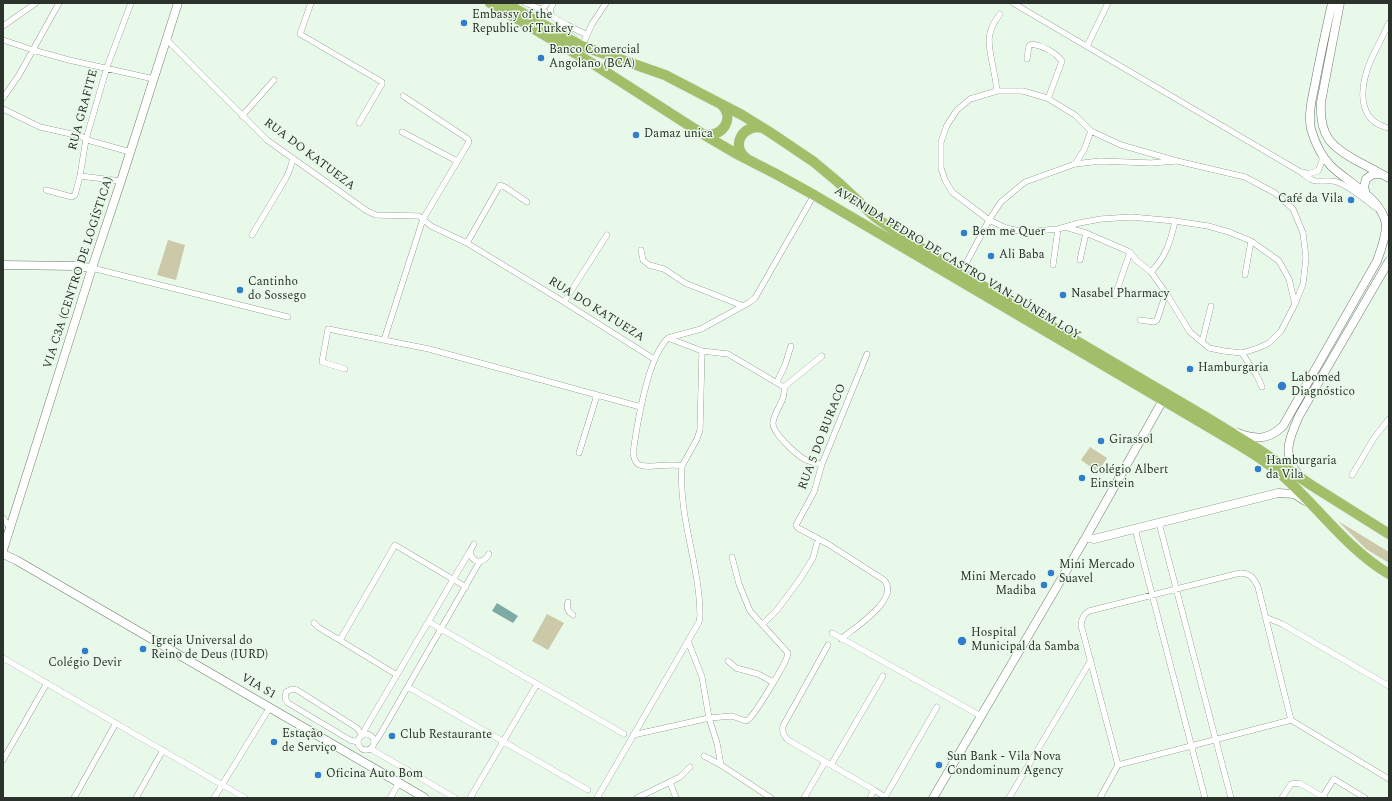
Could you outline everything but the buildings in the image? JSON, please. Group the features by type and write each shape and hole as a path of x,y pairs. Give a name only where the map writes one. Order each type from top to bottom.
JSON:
{"highway":[{"name":"AVENIDA PEDRO DE CASTRO VAN-DÚNEM LOY","path":"490,3 595,64 701,133 814,195 1222,435 1275,469 1362,556 1389,574"},
{"name":"AVENIDA PEDRO DE CASTRO VAN-DÚNEM LOY","path":"505,3 579,44 665,75 718,102 764,129 829,174 886,225 961,273 1224,427 1311,485 1389,534"},
{"path":"701,133 706,135 714,135 720,132 725,126 728,118 727,113 718,102"},
{"path":"748,160 740,151 739,145 741,137 750,129 759,127 764,129"}],"street":[{"path":"3,26 36,3"},
{"path":"3,98 19,75 59,3"},
{"name":"RUA GRAFITE","path":"46,190 73,196 80,176 86,139 107,67 131,3"},
{"name":"VIA C3A (CENTRO DE LOGÍSTICA)","path":"3,550 178,3"},
{"path":"311,3 300,34 382,82 359,123"},
{"path":"525,3 587,34"},
{"path":"537,8 544,7 550,3"},
{"path":"550,3 550,12 554,18 579,44 606,3"},
{"path":"1013,3 1313,180 1329,180 1338,182 1385,214"},
{"path":"1087,46 1108,3"},
{"path":"1332,3 1316,76 1310,113 1311,128 1322,156 1340,175 1366,194 1385,214"},
{"path":"1340,3 1321,102 1321,124 1325,134 1339,151 1387,177"},
{"path":"997,91 988,47 988,37 990,28 1000,14"},
{"path":"1389,23 1370,63 1364,86 1363,104 1368,115 1375,122 1382,127 1389,128"},
{"name":"RUA DO KATUEZA","path":"166,39 267,140 367,211 376,215 419,216 431,226 467,243 654,359"},
{"path":"3,40 69,60 107,67 154,79"},
{"path":"1027,59 1029,46 1032,44 1058,55 1062,61 1048,99"},
{"path":"242,116 274,80"},
{"path":"1065,227 1086,233 1130,252 1136,260 1151,272 1190,332 1209,348 1242,353 1269,343 1281,331 1295,304 1302,284 1306,258 1303,233 1293,209 1275,193 1245,177 1178,161 1121,144 1091,131 1075,116 1048,99 1023,91 997,91 970,99 957,110 947,125 942,142 941,168 945,180 952,192 989,220 1006,228 1024,232 1058,229 1065,227 1079,223 1101,219 1131,217 1208,226 1229,232 1251,241 1279,261 1289,279 1295,304"},
{"path":"384,340 423,219 469,142 468,139 403,96"},
{"path":"3,109 40,126 130,152"},
{"path":"1075,164 1084,150 1091,131"},
{"path":"402,132 457,161"},
{"path":"1299,171 1308,174 1318,171 1322,161 1322,156"},
{"path":"252,235 286,178 293,158"},
{"path":"961,273 989,220 1001,202 1025,182 1075,164 1100,161 1151,163 1178,161"},
{"path":"1366,194 1364,187 1366,179 1373,174 1387,177"},
{"path":"80,176 121,181"},
{"path":"467,243 500,185 527,202"},
{"path":"682,466 672,464 644,466 638,464 634,459 633,453 642,407 654,359 668,338 701,329 755,298 814,195"},
{"path":"1224,427 1248,437 1256,438 1274,433 1283,426 1377,261 1386,232 1384,218 1385,214"},
{"path":"1151,272 1157,267 1168,248 1175,221"},
{"path":"1053,265 1058,229"},
{"path":"1080,260 1086,233"},
{"path":"564,302 607,235"},
{"path":"1245,275 1251,241"},
{"path":"641,250 643,260 649,265 664,269 685,283 743,306"},
{"path":"1115,296 1130,252"},
{"path":"1311,485 1299,476 1291,464 1288,448 1289,441 1299,416 1389,261"},
{"path":"3,265 76,266 92,268 288,317"},
{"path":"1140,320 1154,322 1157,320 1166,293"},
{"path":"1202,342 1210,306"},
{"path":"345,368 322,362 328,329 429,349 642,407"},
{"path":"668,338 702,351 728,354 784,387"},
{"path":"777,382 791,346"},
{"path":"597,798 699,622 700,607 697,577 684,508 682,466 697,439 700,430 702,351"},
{"path":"1242,353 1257,376 1262,387"},
{"name":"RUA 5 DO BURACO","path":"818,539 797,527 798,520 814,492 822,464 867,354"},
{"path":"822,356 784,387 782,401 773,422 773,426 781,438 797,454 804,459 822,464"},
{"path":"579,453 597,395"},
{"path":"932,798 1086,537 1163,400"},
{"path":"1352,475 1374,438 1389,419"},
{"path":"1086,537 1094,539 1278,493 1294,494 1319,513"},
{"path":"3,518 10,528"},
{"path":"1159,523 1231,798"},
{"path":"1134,529 1205,798"},
{"path":"763,624 777,610 813,558 818,539 884,580 889,591 879,608 841,638"},
{"path":"358,742 474,544"},
{"path":"340,640 395,545 466,587"},
{"path":"470,551 471,556 480,561"},
{"name":"VIA S1","path":"3,554 16,560 425,798"},
{"path":"371,749 442,630 480,561 485,559 489,554"},
{"path":"633,735 710,718 732,716 746,721 749,719 773,682 788,656 787,650 750,611 743,596 732,557"},
{"path":"1100,798 1118,765 1081,625 1085,614 1089,611 1240,573 1246,573 1255,580 1291,720 1389,779"},
{"path":"568,602 567,608 570,614 573,615"},
{"path":"1265,617 1282,624 1389,686"},
{"path":"429,622 624,734"},
{"path":"314,623 318,627 397,675"},
{"path":"832,633 981,716"},
{"path":"688,641 702,676 721,765"},
{"path":"828,645 783,726 782,731 788,740 885,797 936,707"},
{"path":"3,658 245,798"},
{"path":"1009,798 1090,660"},
{"path":"728,661 736,668 758,674 773,682"},
{"path":"804,798 828,764 883,676"},
{"path":"3,760 47,683"},
{"path":"470,798 537,684"},
{"path":"408,687 588,790"},
{"path":"375,742 370,734 363,734 356,728 294,689 288,690 284,695 285,700 288,703 350,740 358,742 362,748 366,750 371,749 455,798"},
{"path":"214,798 270,708"},
{"path":"1118,765 1291,720"},
{"path":"74,798 116,724"},
{"path":"136,798 163,750"},
{"path":"704,756 721,765 771,798"},
{"path":"638,798 680,777 690,767"},
{"path":"1282,798 1291,784 1295,783 1299,783 1324,797 1334,779 1364,798"},
{"path":"670,782 676,798"},
{"path":"390,798 399,783"},
{"path":"870,798 874,790"}],"shaded area":[{"path":"168,240 185,245 176,280 157,275"},
{"path":"1090,447 1107,458 1098,472 1081,460"},
{"path":"1338,521 1389,552 1389,563 1366,549"},
{"path":"547,614 564,623 548,650 532,641"}],"water":[{"path":"497,603 518,616 513,623 492,611"}],"place":[{"name":"Embassy of the Republic of Turkey","path":"464,23"},
{"name":"Banco Comercial Angolano (BCA)","path":"541,58"},
{"name":"Damaz unica","path":"636,135"},
{"name":"Café da Vila","path":"1351,200"},
{"name":"Bem me Quer","path":"964,233"},
{"name":"Ali Baba","path":"991,256"},
{"name":"Cantinho do Sossego","path":"240,290"},
{"name":"Nasabel Pharmacy","path":"1063,295"},
{"name":"Hamburgaria","path":"1190,369"},
{"name":"Labomed Diagnóstico","path":"1282,386"},
{"name":"Girassol","path":"1101,441"},
{"name":"Hamburgaria da Vila","path":"1258,469"},
{"name":"Colégio Albert Einstein","path":"1082,478"},
{"name":"Mini Mercado Suavel","path":"1051,573"},
{"name":"Mini Mercado Madiba","path":"1044,585"},
{"name":"Hospital Municipal da Samba","path":"962,641"},
{"name":"Igreja Universal do Reino de Deus (IURD)","path":"143,649"},
{"name":"Colégio Devir","path":"85,651"},
{"name":"Club Restaurante","path":"392,736"},
{"name":"Estação de Serviço","path":"274,742"},
{"name":"Sun Bank - Vila Nova Condominum Agency","path":"939,765"},
{"name":"Oficina Auto Bom","path":"318,775"}]}
